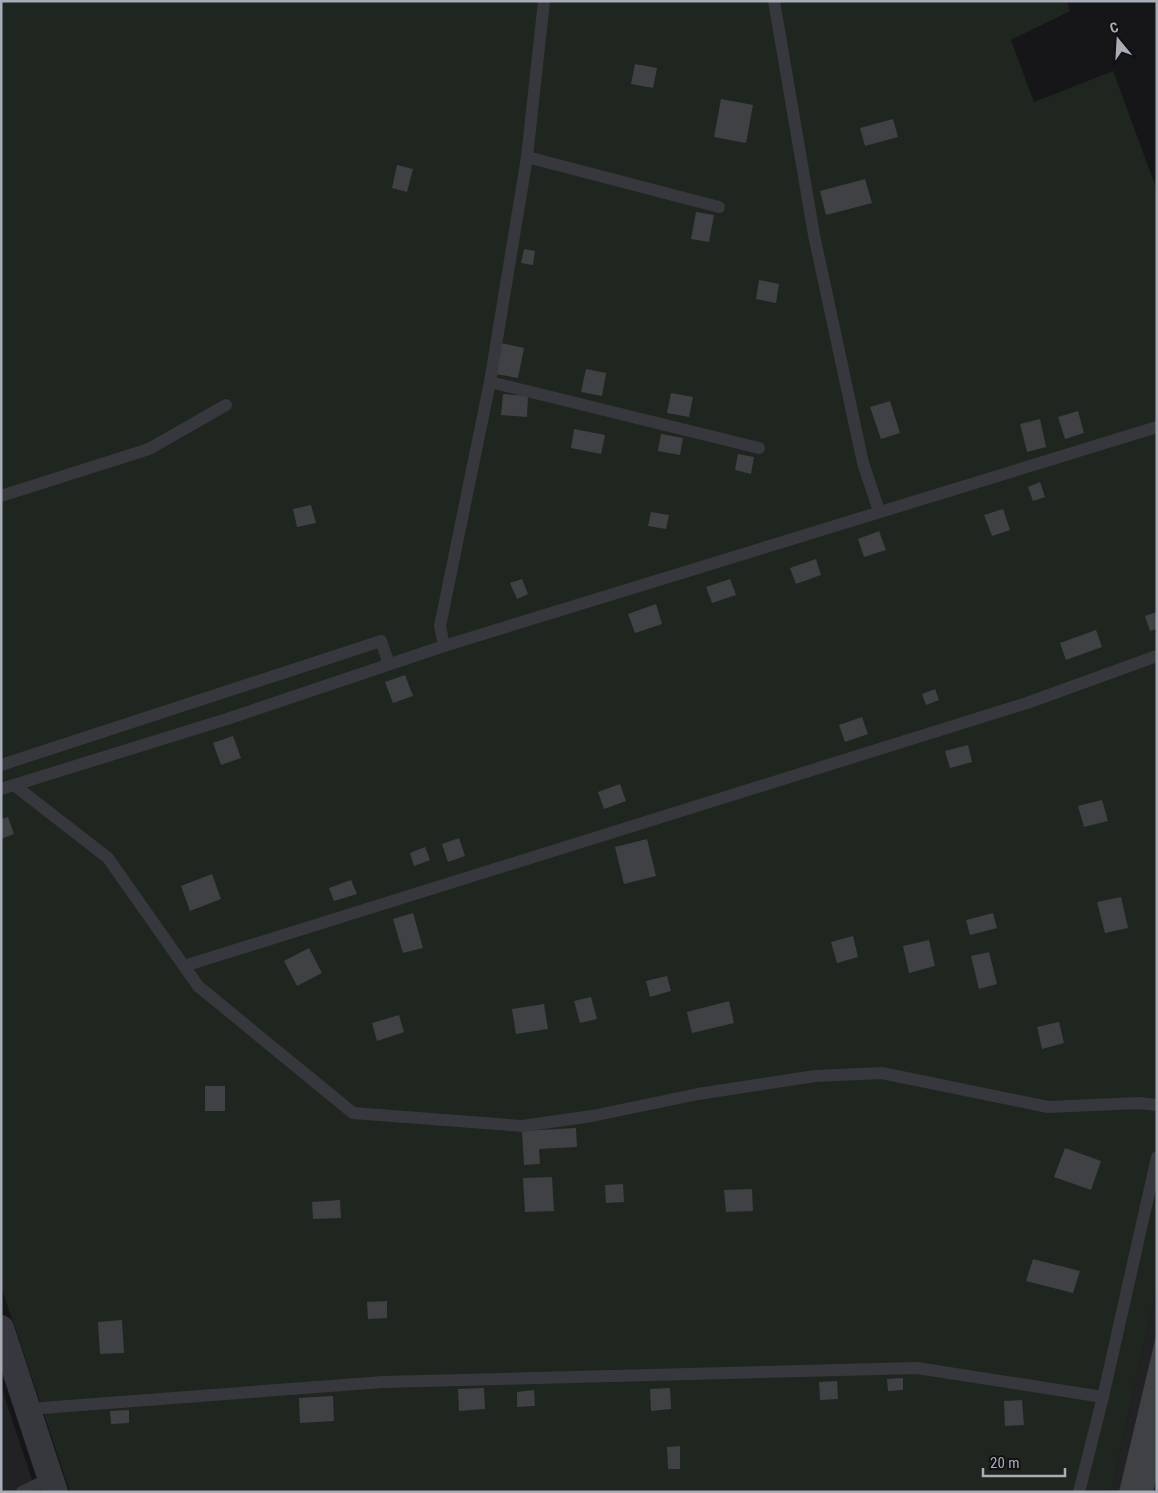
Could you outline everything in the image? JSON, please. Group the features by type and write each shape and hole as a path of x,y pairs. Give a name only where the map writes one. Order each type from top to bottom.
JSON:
{"street":[{"path":"1,1328 53,1485"}],"lane":[{"path":"444,646 440,626 490,382 527,157 544,1"},
{"path":"774,1 814,235 863,463 879,511"},
{"path":"527,157 719,207"},
{"path":"490,382 759,448"},
{"path":"1,496 150,449 226,405"},
{"path":"1,790 227,719 444,646 1157,427"},
{"path":"1,765 381,641 389,664"},
{"path":"184,966 1027,704 1157,656"},
{"path":"14,785 108,858 198,986 353,1114 522,1126 592,1116 698,1094 815,1076 882,1073 1048,1108 1139,1102 1157,1105"},
{"path":"1079,1492 1103,1397 1157,1157"},
{"path":"29,1409 383,1382 917,1368 1103,1397"},
{"path":"22,1492 53,1485"}],"shaded area":[{"path":"1,1 1067,1 1070,11 1011,40 1034,102 1113,71 1157,190 1157,1286 1111,1492 70,1492 1,1286"},
{"path":"1157,1286 1157,1492 1111,1492"},
{"path":"1,1386 36,1492 1,1492"}],"building":[{"path":"635,64 657,68 653,88 631,84"},
{"path":"721,99 753,105 746,143 714,137"},
{"path":"893,119 898,137 865,146 860,128"},
{"path":"397,165 413,169 407,192 392,188"},
{"path":"865,179 872,203 826,215 820,191"},
{"path":"696,212 714,215 709,242 691,239"},
{"path":"524,249 535,251 533,265 521,263"},
{"path":"759,280 779,284 776,303 756,299"},
{"path":"501,343 524,348 518,378 496,374"},
{"path":"586,369 606,373 602,396 581,392"},
{"path":"671,393 693,397 689,417 667,413"},
{"path":"503,394 528,396 527,417 501,415"},
{"path":"890,401 900,433 881,439 870,407"},
{"path":"1078,411 1084,433 1065,439 1058,417"},
{"path":"1040,419 1046,447 1027,452 1020,424"},
{"path":"574,429 605,435 601,454 571,448"},
{"path":"661,434 683,438 680,455 658,451"},
{"path":"738,454 754,457 751,474 735,470"},
{"path":"1040,482 1045,497 1033,501 1028,487"},
{"path":"311,505 316,523 297,527 293,509"},
{"path":"1003,509 1010,530 992,536 984,515"},
{"path":"651,512 669,515 666,529 648,526"},
{"path":"879,531 886,550 864,557 858,539"},
{"path":"816,559 821,575 796,584 790,568"},
{"path":"522,579 528,594 517,599 510,583"},
{"path":"730,579 736,595 712,603 706,587"},
{"path":"656,604 662,624 635,633 628,614"},
{"path":"1157,612 1157,629 1150,631 1145,616"},
{"path":"1096,630 1102,647 1066,660 1060,643"},
{"path":"405,675 413,696 393,703 385,682"},
{"path":"935,689 939,700 926,705 922,694"},
{"path":"862,717 868,734 845,742 839,725"},
{"path":"233,736 241,758 221,765 213,743"},
{"path":"968,745 972,762 950,768 945,751"},
{"path":"620,784 626,801 604,809 598,792"},
{"path":"1102,800 1108,821 1084,827 1078,806"},
{"path":"8,817 14,834 1,839 1,819"},
{"path":"459,838 465,856 448,862 442,844"},
{"path":"647,839 656,876 624,884 615,847"},
{"path":"425,847 430,860 414,866 410,853"},
{"path":"212,874 221,899 190,911 181,886"},
{"path":"351,880 357,894 334,901 329,888"},
{"path":"1121,897 1128,928 1105,933 1097,902"},
{"path":"413,913 423,948 403,953 393,919"},
{"path":"993,913 997,928 970,935 966,920"},
{"path":"853,936 858,957 837,963 831,942"},
{"path":"929,940 935,966 909,973 903,946"},
{"path":"309,948 322,973 297,986 284,961"},
{"path":"989,952 997,984 979,989 971,956"},
{"path":"667,976 671,991 650,997 646,981"},
{"path":"591,997 597,1019 580,1023 574,1001"},
{"path":"729,1001 734,1023 692,1033 687,1012"},
{"path":"544,1004 548,1029 516,1034 512,1009"},
{"path":"399,1015 404,1032 377,1041 372,1023"},
{"path":"1059,1022 1064,1043 1042,1049 1037,1027"},
{"path":"205,1086 225,1086 225,1111 205,1111"},
{"path":"576,1128 577,1147 539,1149 540,1164 524,1165 522,1131"},
{"path":"1065,1148 1101,1161 1091,1190 1054,1177"},
{"path":"552,1177 554,1211 525,1212 523,1178"},
{"path":"623,1184 624,1202 606,1203 605,1185"},
{"path":"752,1189 753,1211 726,1212 724,1190"},
{"path":"340,1200 341,1218 313,1219 312,1202"},
{"path":"1033,1259 1080,1271 1073,1293 1026,1281"},
{"path":"387,1301 387,1318 368,1319 367,1302"},
{"path":"122,1320 124,1353 100,1354 98,1322"},
{"path":"1156,1336 1157,1478 1153,1492 1119,1492"},
{"path":"903,1378 903,1390 888,1391 887,1379"},
{"path":"837,1381 838,1399 820,1400 819,1382"},
{"path":"484,1388 485,1409 459,1411 458,1389"},
{"path":"670,1388 671,1409 651,1411 650,1389"},
{"path":"534,1390 535,1406 517,1407 517,1392"},
{"path":"333,1396 334,1421 300,1423 299,1398"},
{"path":"1022,1400 1024,1425 1005,1426 1004,1401"},
{"path":"129,1410 129,1423 111,1424 110,1411"},
{"path":"680,1446 680,1469 668,1469 667,1447"}]}
